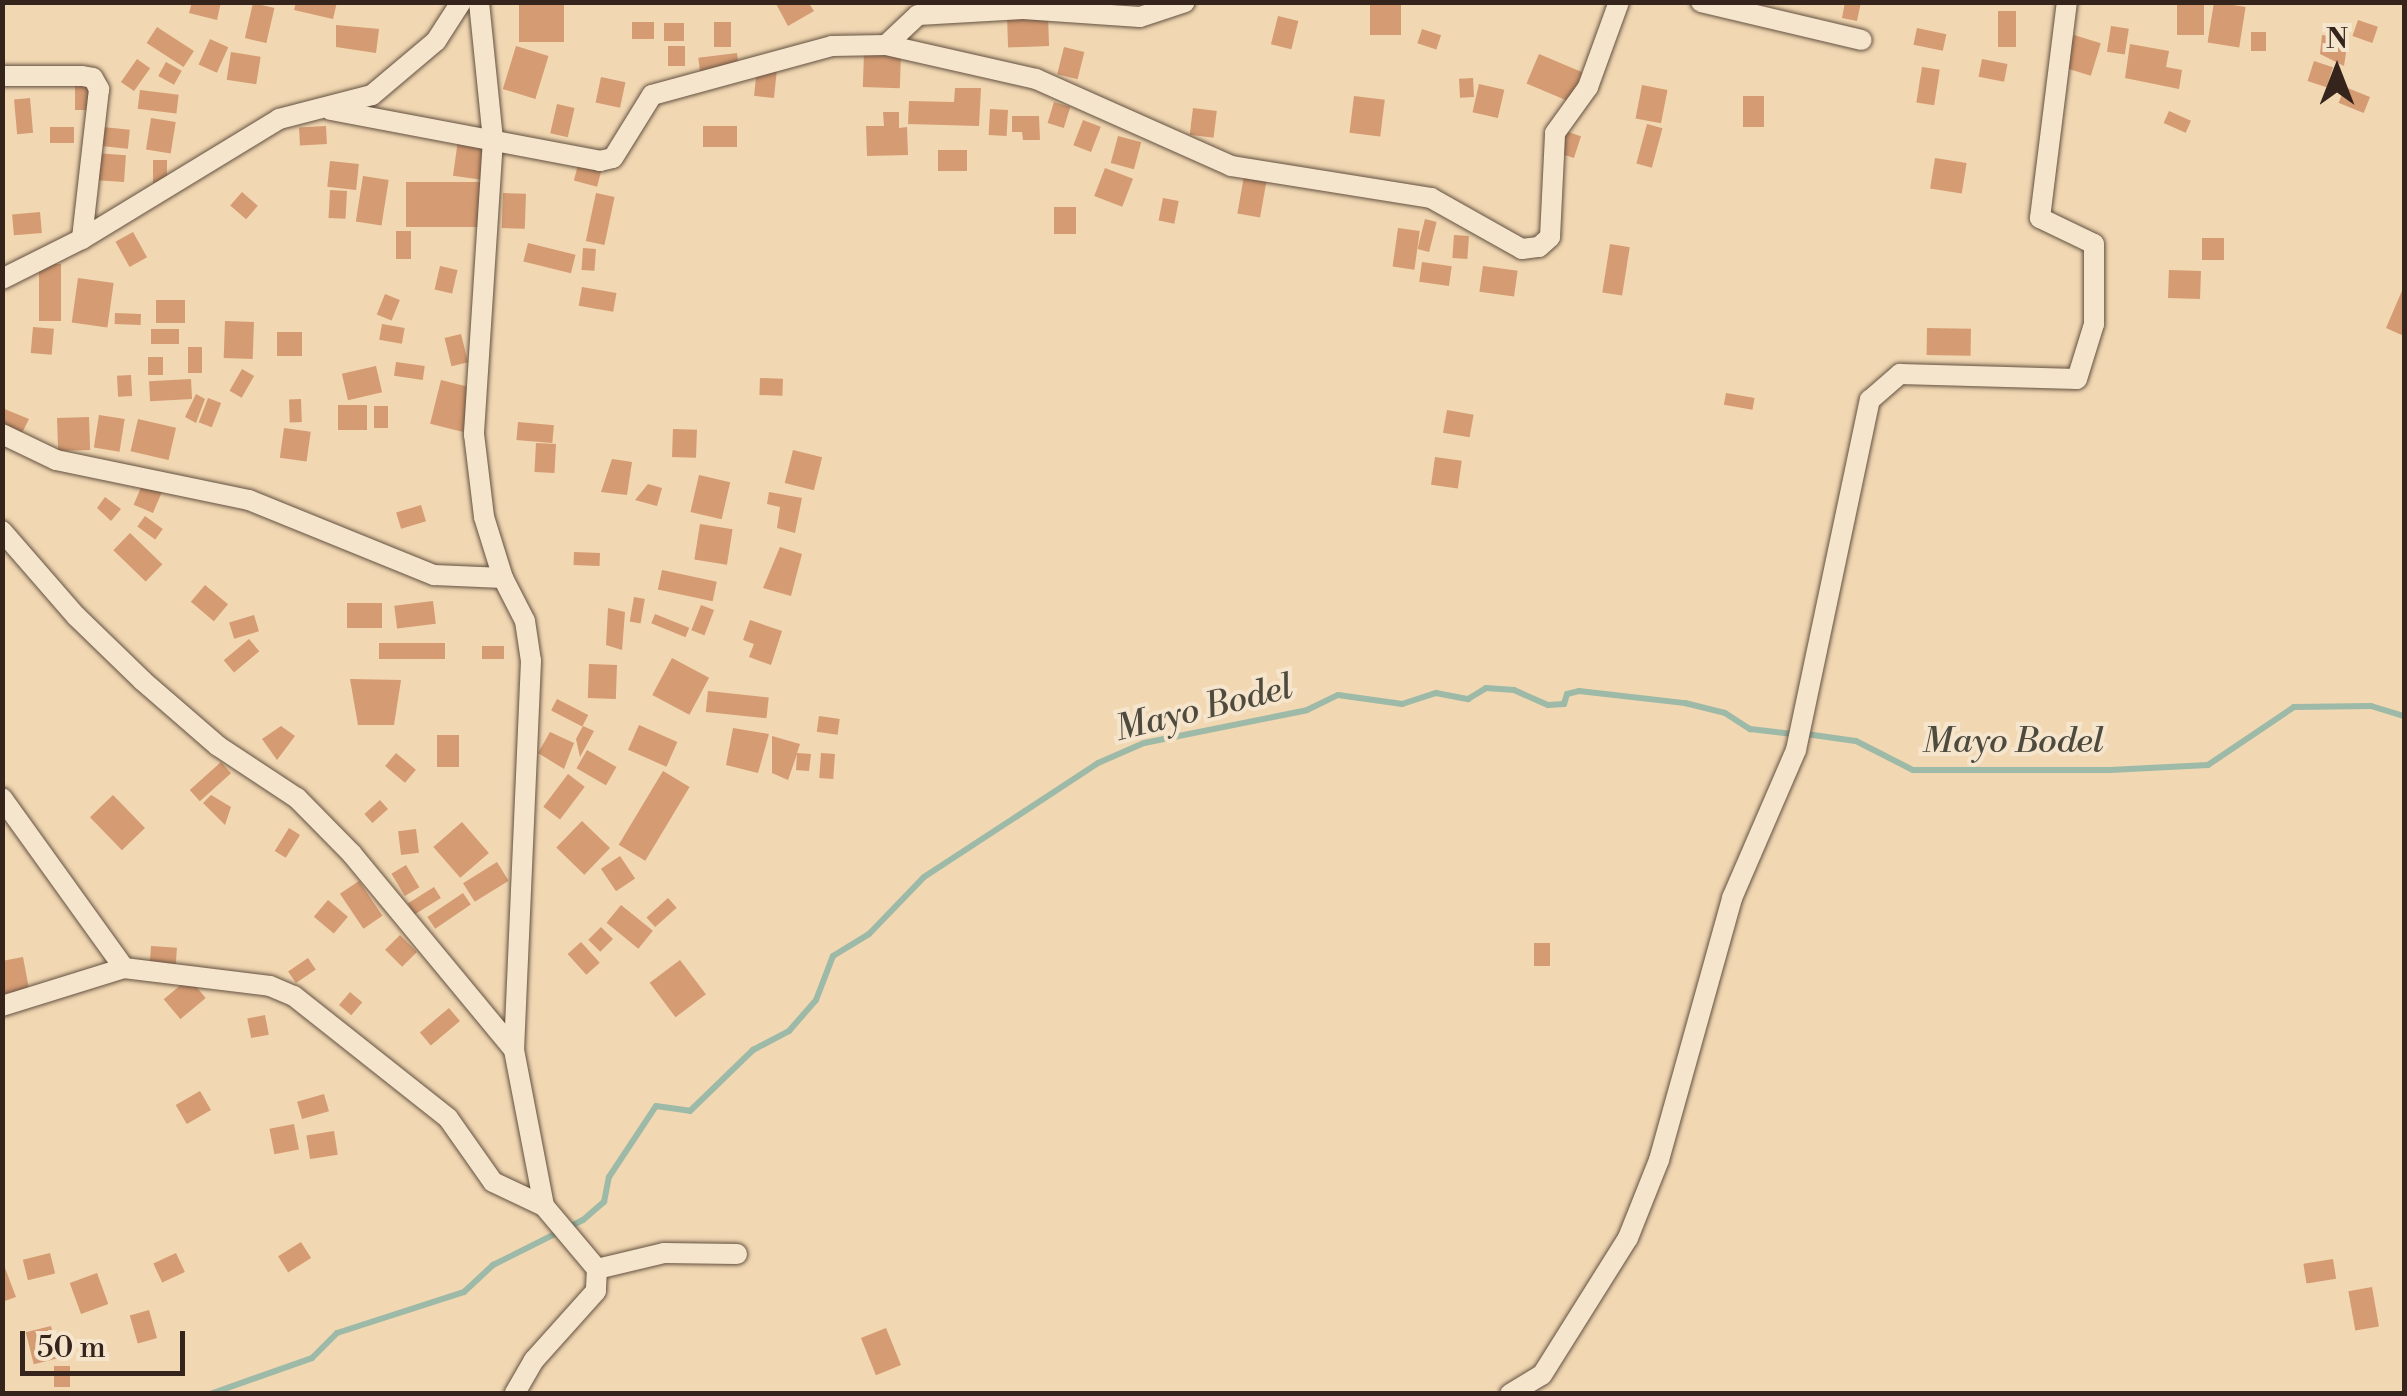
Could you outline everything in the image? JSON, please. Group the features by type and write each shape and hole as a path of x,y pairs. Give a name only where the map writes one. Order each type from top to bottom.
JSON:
{"street":[{"path":"2,279 82,239 279,119 331,110 372,95 436,41 461,2"},
{"path":"479,2 492,139 474,434 484,517 503,578 524,621 531,661 514,1050 544,1206"},
{"path":"886,45 918,15 1024,9 1140,17 1185,2"},
{"path":"331,110 578,159 613,158 652,95 832,46 886,45 1036,79 1231,166 1432,198 1522,249 1539,247 1550,237 1555,133 1588,87 1619,2"},
{"path":"1701,2 1862,40"},
{"path":"1510,1394 1542,1376 1628,1238 1659,1160 1732,898 1796,750 1870,400 1900,374 2077,380 2094,324 2094,244 2040,218 2067,2"},
{"path":"2,76 82,76 93,78 99,89 82,239"},
{"path":"2,434 56,460 249,500 434,576 503,578"},
{"path":"2,530 143,681 218,746 296,798 352,854 514,1050"},
{"path":"2,798 124,968"},
{"path":"2,1006 124,968 270,986 294,996 448,1118 493,1182 544,1206 597,1268 596,1291 534,1360 514,1394"},
{"path":"597,1268 664,1252 736,1254"}],"building":[{"path":"192,2 221,2 217,20 189,13"},
{"path":"296,2 337,2 333,19 294,10"},
{"path":"519,2 564,2 564,42 519,42"},
{"path":"775,2 808,2 814,11 788,26"},
{"path":"1370,2 1401,2 1401,35 1370,35"},
{"path":"1845,2 1861,2 1857,21 1842,18"},
{"path":"2177,2 2204,2 2204,35 2177,35"},
{"path":"2214,2 2246,7 2239,48 2208,42"},
{"path":"253,3 274,8 266,43 245,38"},
{"path":"1998,11 2016,11 2016,47 1998,47"},
{"path":"1048,15 1049,46 1008,47 1007,16"},
{"path":"1278,16 1298,21 1291,49 1271,44"},
{"path":"2358,20 2378,27 2372,43 2352,36"},
{"path":"632,22 654,22 654,39 632,39"},
{"path":"714,22 731,22 731,47 714,47"},
{"path":"664,23 684,23 684,41 664,41"},
{"path":"336,25 379,29 376,53 336,47"},
{"path":"2111,26 2129,29 2125,54 2107,52"},
{"path":"157,27 194,51 184,67 147,43"},
{"path":"1917,28 1946,34 1943,51 1913,45"},
{"path":"1422,29 1441,35 1436,49 1417,43"},
{"path":"2251,32 2266,32 2266,51 2251,51"},
{"path":"2074,35 2101,43 2091,76 2064,68"},
{"path":"2322,35 2348,39 2344,66 2320,54"},
{"path":"210,39 228,47 217,73 199,65"},
{"path":"2130,44 2169,51 2166,67 2182,70 2179,89 2125,78"},
{"path":"516,46 549,56 535,99 503,89"},
{"path":"668,46 685,46 685,66 668,66"},
{"path":"1064,47 1084,52 1078,79 1057,74"},
{"path":"231,52 261,57 256,84 227,80"},
{"path":"737,53 739,70 700,75 698,58"},
{"path":"864,53 901,54 900,88 863,87"},
{"path":"1539,54 1582,72 1570,102 1526,83"},
{"path":"137,59 150,68 134,91 121,82"},
{"path":"1982,59 2008,64 2004,82 1979,77"},
{"path":"2314,61 2333,67 2327,87 2308,81"},
{"path":"166,62 182,71 174,85 158,76"},
{"path":"1922,67 1940,70 1934,105 1916,103"},
{"path":"757,68 777,70 774,98 754,96"},
{"path":"601,77 625,82 620,108 596,102"},
{"path":"1473,78 1474,97 1460,98 1459,79"},
{"path":"1479,84 1504,90 1498,118 1472,112"},
{"path":"75,85 93,85 93,110 75,110"},
{"path":"1642,85 1668,90 1661,123 1636,118"},
{"path":"2345,87 2370,97 2364,113 2339,103"},
{"path":"955,88 981,88 979,126 908,124 909,101 954,102"},
{"path":"140,90 179,95 176,114 138,109"},
{"path":"1354,96 1385,100 1380,137 1349,133"},
{"path":"1743,96 1764,96 1764,127 1743,127"},
{"path":"30,98 33,133 17,134 14,99"},
{"path":"1054,102 1070,107 1064,128 1048,123"},
{"path":"557,104 575,108 568,137 550,133"},
{"path":"1193,108 1217,111 1214,138 1190,135"},
{"path":"990,109 1008,110 1007,136 989,135"},
{"path":"2169,111 2191,121 2186,133 2164,123"},
{"path":"883,112 899,112 899,128 907,127 908,155 867,156 866,126 884,126"},
{"path":"1012,116 1039,116 1040,140 1023,140 1022,132 1012,132"},
{"path":"151,118 176,122 171,154 146,150"},
{"path":"1083,120 1101,127 1091,152 1073,145"},
{"path":"1647,124 1662,128 1652,168 1636,164"},
{"path":"326,126 327,144 300,145 299,127"},
{"path":"703,126 737,126 737,147 703,147"},
{"path":"50,127 74,127 74,143 50,143"},
{"path":"103,127 130,130 128,149 101,146"},
{"path":"1562,130 1581,136 1574,158 1555,152"},
{"path":"1118,136 1141,142 1134,169 1111,163"},
{"path":"458,140 487,144 482,180 453,176"},
{"path":"938,150 967,150 967,171 938,171"},
{"path":"95,153 126,155 124,182 93,180"},
{"path":"1935,158 1967,163 1962,194 1930,189"},
{"path":"153,160 167,160 167,183 153,183"},
{"path":"330,161 359,164 356,190 327,187"},
{"path":"578,165 601,171 597,187 574,180"},
{"path":"1105,168 1133,179 1122,207 1094,196"},
{"path":"363,176 389,180 381,226 356,221"},
{"path":"1244,176 1267,180 1260,217 1237,213"},
{"path":"406,182 484,182 484,227 406,227"},
{"path":"330,190 347,191 346,219 329,218"},
{"path":"242,192 258,206 246,219 230,206"},
{"path":"503,193 526,194 525,229 502,228"},
{"path":"596,193 615,197 604,245 586,241"},
{"path":"1163,198 1179,201 1174,224 1159,221"},
{"path":"1054,207 1076,207 1076,234 1054,234"},
{"path":"40,212 42,233 14,235 12,214"},
{"path":"1425,219 1437,222 1429,252 1418,249"},
{"path":"1398,228 1420,231 1414,270 1393,267"},
{"path":"396,231 411,231 411,259 396,259"},
{"path":"133,232 147,257 130,267 116,242"},
{"path":"1454,235 1469,236 1467,259 1452,258"},
{"path":"2202,238 2224,238 2224,260 2202,260"},
{"path":"528,243 576,255 571,273 523,261"},
{"path":"1610,244 1630,247 1622,296 1602,292"},
{"path":"583,248 596,249 594,271 581,270"},
{"path":"1422,262 1452,266 1449,286 1419,282"},
{"path":"39,264 61,264 61,321 39,321"},
{"path":"440,266 458,270 452,293 435,289"},
{"path":"1483,266 1518,271 1514,297 1479,292"},
{"path":"2169,270 2201,271 2200,299 2168,298"},
{"path":"78,278 114,283 107,328 72,323"},
{"path":"2404,286 2404,336 2386,328"},
{"path":"582,287 616,293 613,312 579,306"},
{"path":"385,294 400,300 392,320 377,314"},
{"path":"156,300 185,300 185,323 156,323"},
{"path":"115,313 141,314 141,325 115,324"},
{"path":"225,321 254,322 253,359 224,358"},
{"path":"382,324 405,328 402,344 379,340"},
{"path":"33,327 54,329 52,355 31,353"},
{"path":"1927,328 1971,329 1971,356 1927,355"},
{"path":"151,329 179,329 179,344 151,344"},
{"path":"277,332 302,332 302,356 277,356"},
{"path":"461,334 468,362 452,366 445,338"},
{"path":"188,347 202,347 202,373 188,373"},
{"path":"148,357 163,357 163,375 148,375"},
{"path":"396,362 425,366 423,380 394,376"},
{"path":"376,366 382,392 348,400 342,374"},
{"path":"242,369 254,376 242,398 230,391"},
{"path":"131,375 132,396 118,397 117,376"},
{"path":"760,378 783,379 782,396 759,395"},
{"path":"191,379 192,399 150,401 149,381"},
{"path":"441,380 474,388 463,432 430,424"},
{"path":"1726,393 1755,398 1752,410 1724,405"},
{"path":"196,394 205,399 196,423 185,417"},
{"path":"208,398 221,403 212,427 199,422"},
{"path":"289,399 301,399 302,422 290,422"},
{"path":"338,405 367,405 367,430 338,430"},
{"path":"374,406 388,406 388,428 374,428"},
{"path":"2,408 29,419 22,433 2,425"},
{"path":"1447,410 1474,415 1470,437 1443,433"},
{"path":"99,415 125,419 120,452 94,448"},
{"path":"89,417 90,450 58,451 57,418"},
{"path":"138,419 176,428 169,460 131,451"},
{"path":"518,422 554,425 552,443 516,440"},
{"path":"284,428 311,432 307,461 280,458"},
{"path":"673,429 697,430 696,458 672,457"},
{"path":"536,443 556,444 554,473 534,472"},
{"path":"793,450 822,457 814,490 785,483"},
{"path":"1435,457 1462,461 1458,488 1431,485"},
{"path":"612,459 632,462 627,495 601,492"},
{"path":"699,475 730,482 722,519 690,512"},
{"path":"145,478 164,486 153,513 134,505"},
{"path":"648,484 662,488 657,506 635,500"},
{"path":"769,492 802,498 795,533 777,528 780,507 767,504"},
{"path":"105,497 121,509 111,521 97,508"},
{"path":"421,505 426,521 401,529 396,513"},
{"path":"145,516 163,529 155,539 137,527"},
{"path":"700,524 733,529 727,565 694,560"},
{"path":"130,533 162,564 146,582 113,550"},
{"path":"780,547 802,554 791,596 763,588"},
{"path":"574,552 600,553 600,566 574,565"},
{"path":"662,570 717,582 713,601 658,590"},
{"path":"205,585 228,604 214,621 191,602"},
{"path":"634,597 645,599 640,624 630,622"},
{"path":"433,601 436,624 397,629 394,606"},
{"path":"347,603 382,603 382,628 347,628"},
{"path":"701,605 714,610 704,635 691,630"},
{"path":"608,608 625,612 622,650 606,645"},
{"path":"655,614 689,628 686,637 651,623"},
{"path":"254,615 259,631 234,639 229,623"},
{"path":"750,620 782,631 771,665 749,657 754,644 743,640"},
{"path":"249,639 259,651 234,672 224,660"},
{"path":"379,643 445,643 445,659 379,659"},
{"path":"482,646 504,646 504,659 482,659"},
{"path":"672,658 709,678 689,715 652,695"},
{"path":"589,664 617,665 616,699 588,698"},
{"path":"350,679 401,680 394,725 358,725"},
{"path":"708,691 769,697 766,718 706,712"},
{"path":"557,699 588,715 582,726 551,711"},
{"path":"819,716 840,719 838,735 817,732"},
{"path":"639,725 677,742 666,767 628,750"},
{"path":"281,726 295,736 277,760 262,739"},
{"path":"583,726 594,731 580,757 576,739"},
{"path":"733,728 769,734 758,773 726,765"},
{"path":"550,732 574,743 564,769 538,753"},
{"path":"437,735 459,735 459,767 437,767"},
{"path":"772,736 800,744 797,753 811,754 809,771 796,770 797,754 788,780 772,773"},
{"path":"587,750 616,767 606,785 576,768"},
{"path":"396,753 416,770 405,783 385,766"},
{"path":"821,753 835,754 833,779 819,778"},
{"path":"221,762 231,773 200,801 190,790"},
{"path":"663,771 690,787 645,861 619,845"},
{"path":"568,774 585,787 560,819 543,807"},
{"path":"113,795 145,828 122,850 90,817"},
{"path":"211,795 231,807 225,825 203,803"},
{"path":"380,800 388,809 372,823 364,814"},
{"path":"582,821 610,848 584,875 556,848"},
{"path":"462,822 489,853 460,878 433,847"},
{"path":"289,828 300,835 286,858 275,851"},
{"path":"416,829 419,853 401,855 398,831"},
{"path":"620,856 635,878 616,891 601,869"},
{"path":"497,862 509,881 475,902 463,883"},
{"path":"406,865 419,887 405,896 391,874"},
{"path":"359,881 382,916 363,929 340,894"},
{"path":"434,887 441,898 415,914 408,903"},
{"path":"463,893 471,905 435,929 427,917"},
{"path":"668,898 677,908 655,927 646,917"},
{"path":"328,900 348,917 334,934 314,917"},
{"path":"621,905 653,931 638,949 607,923"},
{"path":"601,927 613,939 600,952 588,940"},
{"path":"400,935 417,952 402,967 385,950"},
{"path":"581,942 600,963 586,975 568,954"},
{"path":"1534,943 1550,943 1550,966 1534,966"},
{"path":"151,946 177,948 176,967 150,965"},
{"path":"23,957 29,989 2,994 2,961"},
{"path":"308,958 316,970 296,983 288,971"},
{"path":"680,960 706,994 676,1017 650,983"},
{"path":"189,978 206,998 180,1019 164,999"},
{"path":"350,992 362,1002 351,1015 339,1005"},
{"path":"449,1008 460,1021 431,1045 420,1032"},
{"path":"265,1015 269,1035 251,1038 247,1018"},
{"path":"200,1091 211,1110 187,1124 176,1105"},
{"path":"324,1094 329,1111 302,1119 297,1102"},
{"path":"294,1124 299,1150 274,1154 269,1129"},
{"path":"334,1131 338,1155 310,1159 306,1135"},
{"path":"301,1242 311,1258 288,1272 278,1256"},
{"path":"50,1253 55,1273 28,1280 23,1260"},
{"path":"176,1253 185,1272 162,1283 153,1264"},
{"path":"2333,1259 2336,1279 2306,1283 2303,1264"},
{"path":"2,1260 16,1297 2,1302"},
{"path":"97,1273 108,1304 81,1314 70,1283"},
{"path":"2372,1287 2379,1326 2355,1331 2348,1291"},
{"path":"149,1310 157,1338 138,1343 130,1316"},
{"path":"51,1326 59,1358 34,1364 26,1332"},
{"path":"886,1328 901,1365 876,1375 861,1338"},
{"path":"54,1366 70,1366 70,1387 54,1387"}],"waterway":[{"name":"Mayo Bodel","path":"210,1394 312,1358 337,1333 464,1292 493,1265 583,1220 604,1202 609,1177 656,1106 690,1111 753,1050 789,1031 816,1000 833,956 869,934 924,877 1098,763 1144,743 1307,710 1338,695 1402,704 1436,693 1468,699 1486,688 1514,690 1548,705 1564,704 1567,694 1579,691 1685,703 1725,713 1750,729 1793,734"},
{"name":"Mayo Bodel","path":"1806,734 1856,741 1913,770 2110,770 2208,765 2294,707 2371,706 2404,716"}]}
